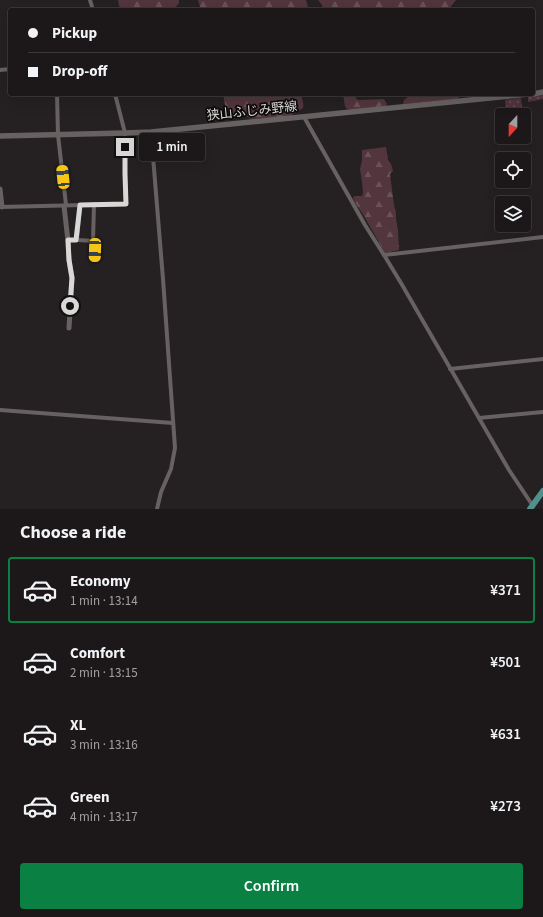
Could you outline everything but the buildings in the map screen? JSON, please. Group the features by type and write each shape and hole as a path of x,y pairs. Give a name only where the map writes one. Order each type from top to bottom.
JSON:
{"main road":[{"name":"狭山ふじみ野線","path":"0,136 125,134 151,132 509,96"},
{"path":"532,508 543,490"}],"street":[{"path":"57,96 58,135 69,260 72,278 69,328"},
{"path":"0,189 1,207 126,204 125,134 116,96"},
{"path":"304,117 364,225 384,255 532,508"},
{"path":"151,132 175,448 171,469 159,498 157,509"},
{"path":"94,204 94,260"},
{"path":"76,240 80,205"},
{"path":"384,255 543,236"},
{"path":"68,240 93,241"},
{"path":"450,369 543,358"},
{"path":"0,410 173,423"},
{"path":"479,418 543,412"}],"green space":[{"path":"118,0 179,0 179,3 175,8 120,8"},
{"path":"198,0 306,0 308,8 200,8"},
{"path":"318,0 456,0 450,8 323,8"},
{"path":"543,95 543,99 528,102 528,97"},
{"path":"223,96 301,96 303,103 303,108 290,116 251,119 242,114 227,115"},
{"path":"343,96 356,96 355,97 358,100 384,99 387,104 386,106 352,110 347,109"},
{"path":"409,96 460,96 454,100 403,104 404,100"},
{"path":"520,98 522,108 506,108 505,100"},
{"path":"386,147 388,160 393,171 390,174 396,212 399,250 385,253 353,197 362,196 363,193 360,169 362,150"}],"route":[{"path":"70,306 72,278 68,240 76,240 80,205 126,204 125,147"}]}
